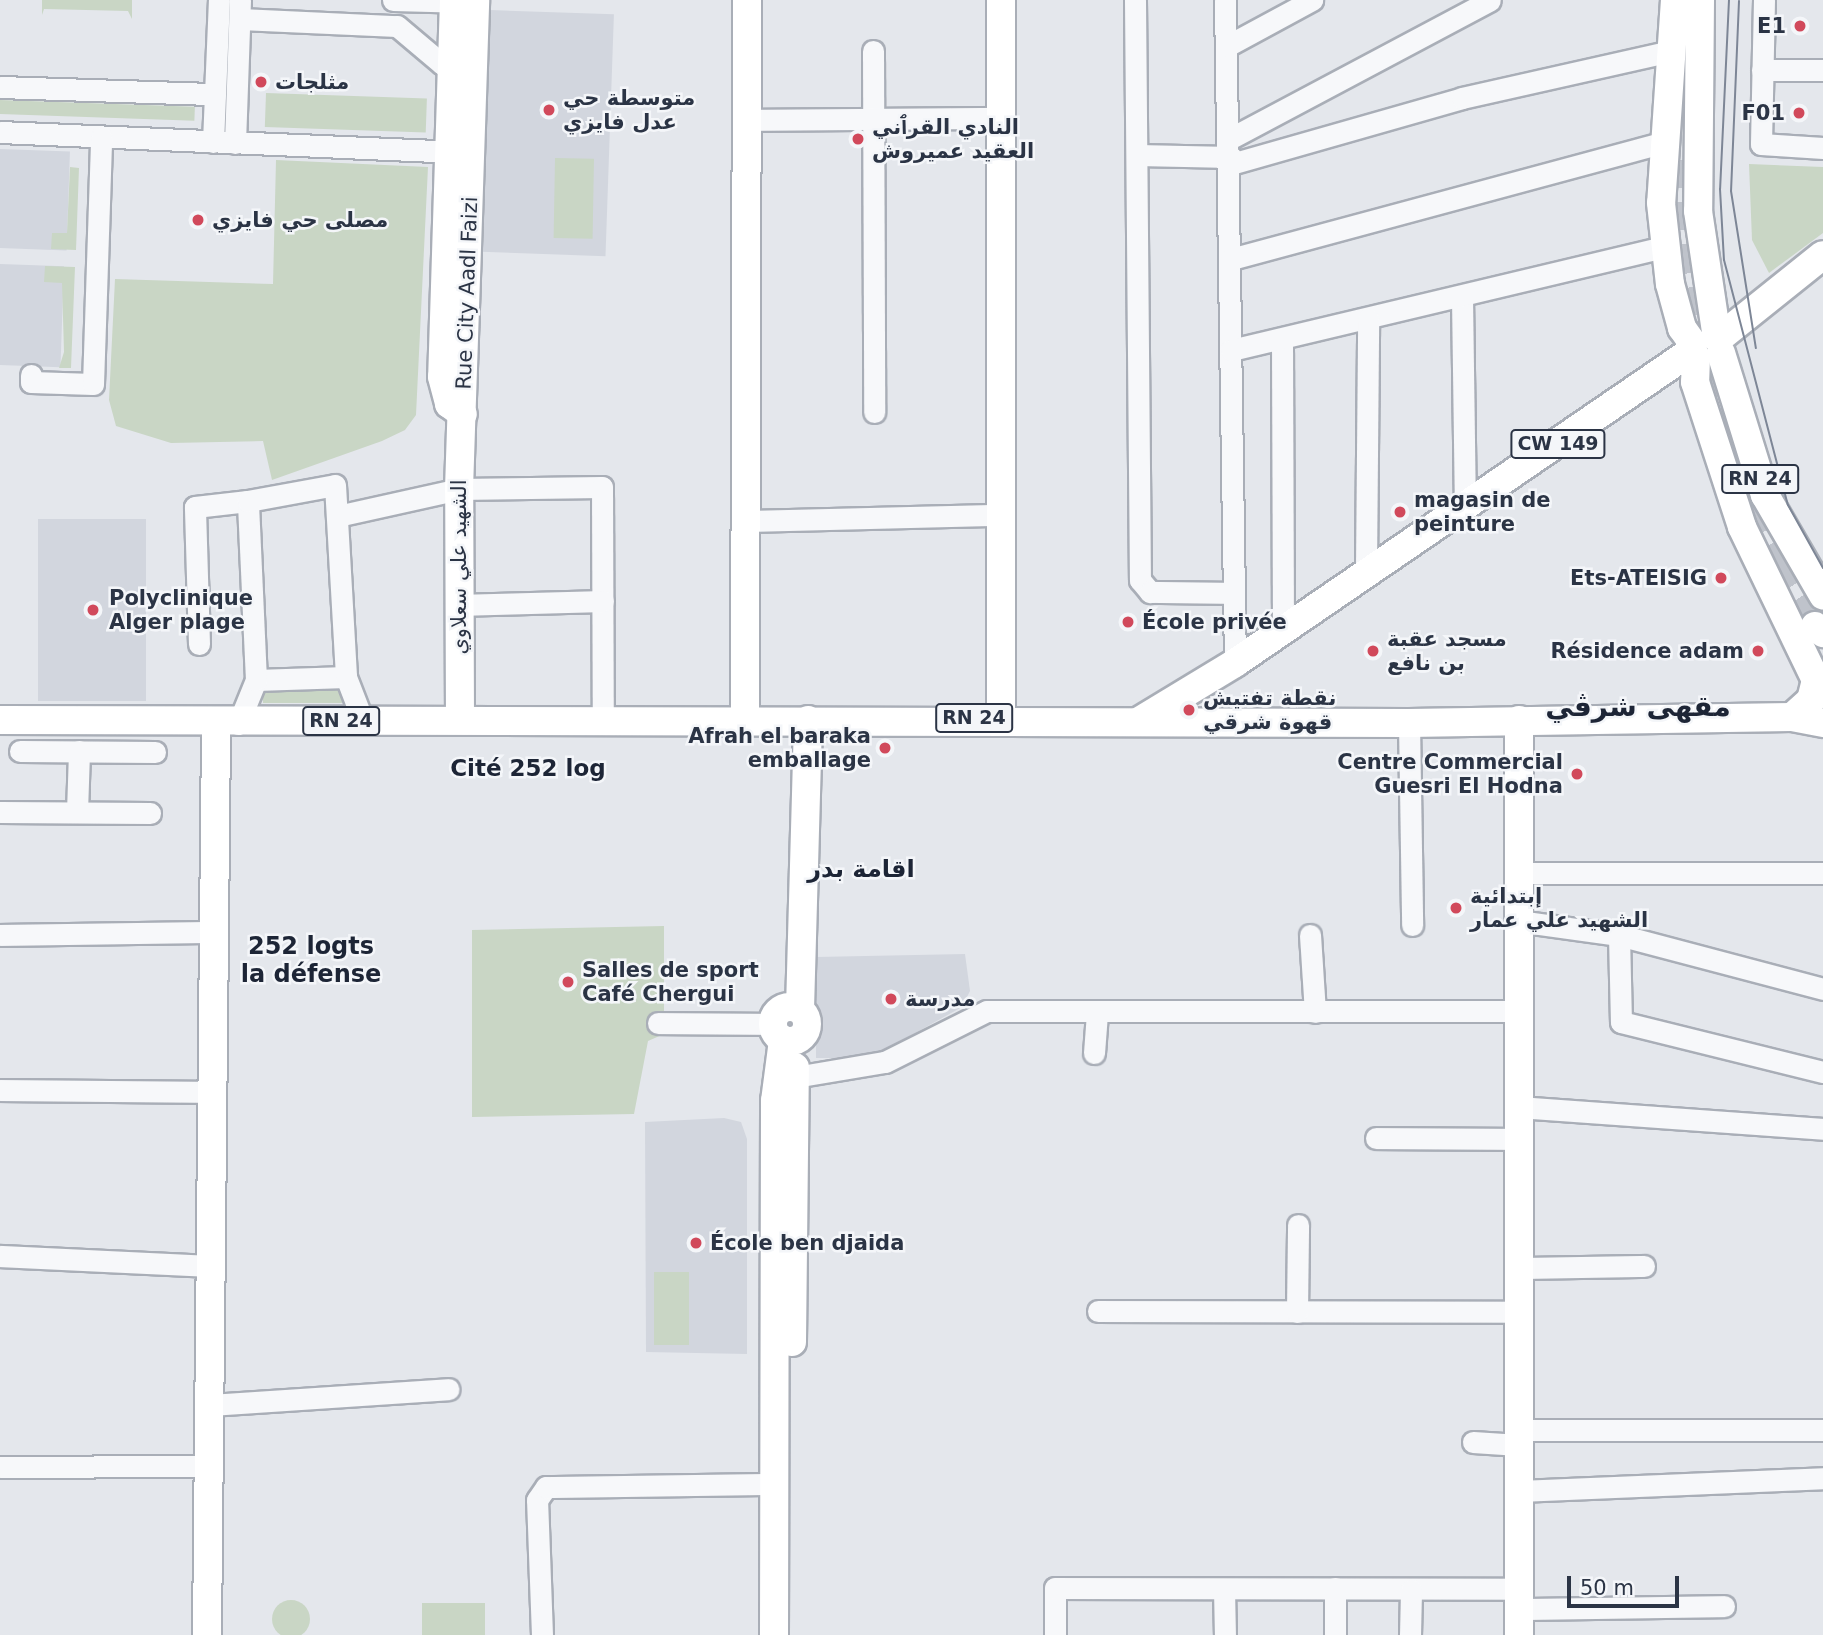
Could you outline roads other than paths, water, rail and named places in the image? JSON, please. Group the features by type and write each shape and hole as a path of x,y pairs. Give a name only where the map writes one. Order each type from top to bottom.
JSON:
{"main road":[{"path":"746,718 747,0"},
{"path":"1001,0 1001,719"},
{"path":"1675,0 1662,143 1664,247 1700,343"},
{"path":"1700,0 1700,343"},
{"name":"Rue City Aadl Faizi","path":"460,152 452,65 464,1"},
{"name":"Rue City Aadl Faizi","path":"463,414 460,152 464,1"},
{"path":"1660,376 1700,343 1750,314 1781,304 1821,267"},
{"path":"1660,376 1700,343"},
{"name":"RN 24","path":"1700,343 1740,408 1765,495 1821,623"},
{"name":"RN 24","path":"1700,343 1705,411 1742,527 1816,680 1811,700 1792,717"},
{"name":"CW 149","path":"1141,720 1235,663 1366,569 1660,376"},
{"path":"1705,411 1723,398 1740,408"},
{"name":"الشهيد علي سعلاوي","path":"460,720 459,489 463,414"},
{"name":"RN 24","path":"1779,603 1821,623"},
{"path":"1175,720 1235,663"},
{"path":"1211,688 1214,712 1235,722"},
{"name":"RN 24","path":"0,720 227,724 746,718 1409,723 1792,717 1823,723"},
{"path":"774,1635 775,1101 788,1024 802,720"},
{"path":"1519,720 1519,1611"},
{"path":"207,1635 214,932 227,724"},
{"path":"788,1024 795,1077 789,1635"}],"street":[{"path":"214,142 219,0"},
{"path":"393,0 464,1"},
{"path":"1135,0 1140,580 1150,592 1230,593"},
{"path":"1225,0 1231,153 1230,593 1235,663"},
{"path":"1227,46 1312,0"},
{"path":"1231,153 1271,116 1490,0"},
{"path":"1764,0 1761,144 1823,148"},
{"path":"235,143 240,10 397,26 442,64 452,65"},
{"path":"873,51 874,412"},
{"path":"1137,155 1284,151 1462,99 1671,51"},
{"path":"1762,70 1823,70"},
{"path":"0,87 215,94"},
{"path":"1271,116 1284,151"},
{"path":"747,120 1001,118"},
{"path":"0,132 460,152"},
{"path":"31,375 31,382 93,384 101,137"},
{"path":"1231,259 1662,143"},
{"path":"1231,350 1282,342 1664,247"},
{"path":"1462,297 1465,505"},
{"path":"1366,569 1368,319"},
{"path":"1282,342 1283,626"},
{"path":"199,644 195,508 335,485 341,515 346,677 363,721"},
{"path":"341,515 459,489 601,487 603,720"},
{"path":"227,724 256,680 248,501"},
{"path":"748,521 1001,516"},
{"path":"458,605 603,601"},
{"path":"256,680 346,677"},
{"path":"1409,723 1412,925"},
{"path":"20,751 155,752"},
{"path":"77,812 79,751"},
{"path":"0,812 150,813"},
{"path":"1517,873 1823,873"},
{"path":"1518,922 1619,934 1823,989"},
{"path":"0,935 214,932"},
{"path":"1619,934 1621,1021 1823,1072"},
{"path":"1310,935 1315,1012"},
{"path":"795,1077 885,1062 986,1011 1518,1012"},
{"path":"1094,1053 1097,1013"},
{"path":"659,1023 788,1024"},
{"path":"0,1090 212,1092"},
{"path":"1518,1107 1823,1129"},
{"path":"1376,1138 1518,1139"},
{"path":"1297,1312 1298,1225"},
{"path":"0,1256 211,1266"},
{"path":"1518,1268 1644,1266"},
{"path":"1098,1311 1518,1312"},
{"path":"209,1405 448,1389"},
{"path":"1473,1442 1519,1437 1823,1430"},
{"path":"0,1467 209,1466"},
{"path":"1519,1490 1823,1478"},
{"path":"542,1635 537,1500 546,1487 774,1484"},
{"path":"1055,1635 1055,1588 1411,1590 1519,1611 1724,1606"},
{"path":"1335,1588 1335,1635"},
{"path":"1224,1589 1224,1635"},
{"path":"1410,1635 1411,1590"}],"tunnel":[{"path":"1676,160 1678,247 1724,432"},
{"path":"1742,465 1790,578"},
{"path":"1773,565 1815,626"}],"tram line":[{"path":"1729,0 1720,189 1724,260 1788,505 1823,568"},
{"path":"1739,1 1731,191 1756,348"}],"place":[{"name":"E1","path":"1800,26"},
{"name":"مثلجات","path":"261,82"},
{"name":"متوسطة حي عدل فايزي","path":"549,110"},
{"name":"F01","path":"1799,113"},
{"name":"النادي القرٱني العقيد عميروش","path":"858,139"},
{"name":"مصلى حي فايزي","path":"198,220"},
{"name":"magasin de peinture","path":"1400,512"},
{"name":"Ets-ATEISIG","path":"1721,578"},
{"name":"Polyclinique Alger plage","path":"93,610"},
{"name":"École privée","path":"1128,622"},
{"name":"مسجد عقبة بن نافع","path":"1373,651"},
{"name":"Résidence adam","path":"1758,651"},
{"name":"نقطة تفتيش قهوة شرقي","path":"1189,710"},
{"name":"Afrah el baraka emballage","path":"885,748"},
{"name":"Centre Commercial Guesri El Hodna","path":"1577,774"},
{"name":"إبتدائية الشهيد علي عمار","path":"1456,908"},
{"name":"Salles de sport Café Chergui","path":"568,982"},
{"name":"مدرسة","path":"891,999"},
{"name":"École ben djaida","path":"696,1243"}],"district":[{"name":"مقهى شرڨي","path":"1638,707"},
{"name":"Cité 252 log","path":"528,768"},
{"name":"اقامة بدر","path":"861,870"},
{"name":"252 logts la défense","path":"311,961"}]}
